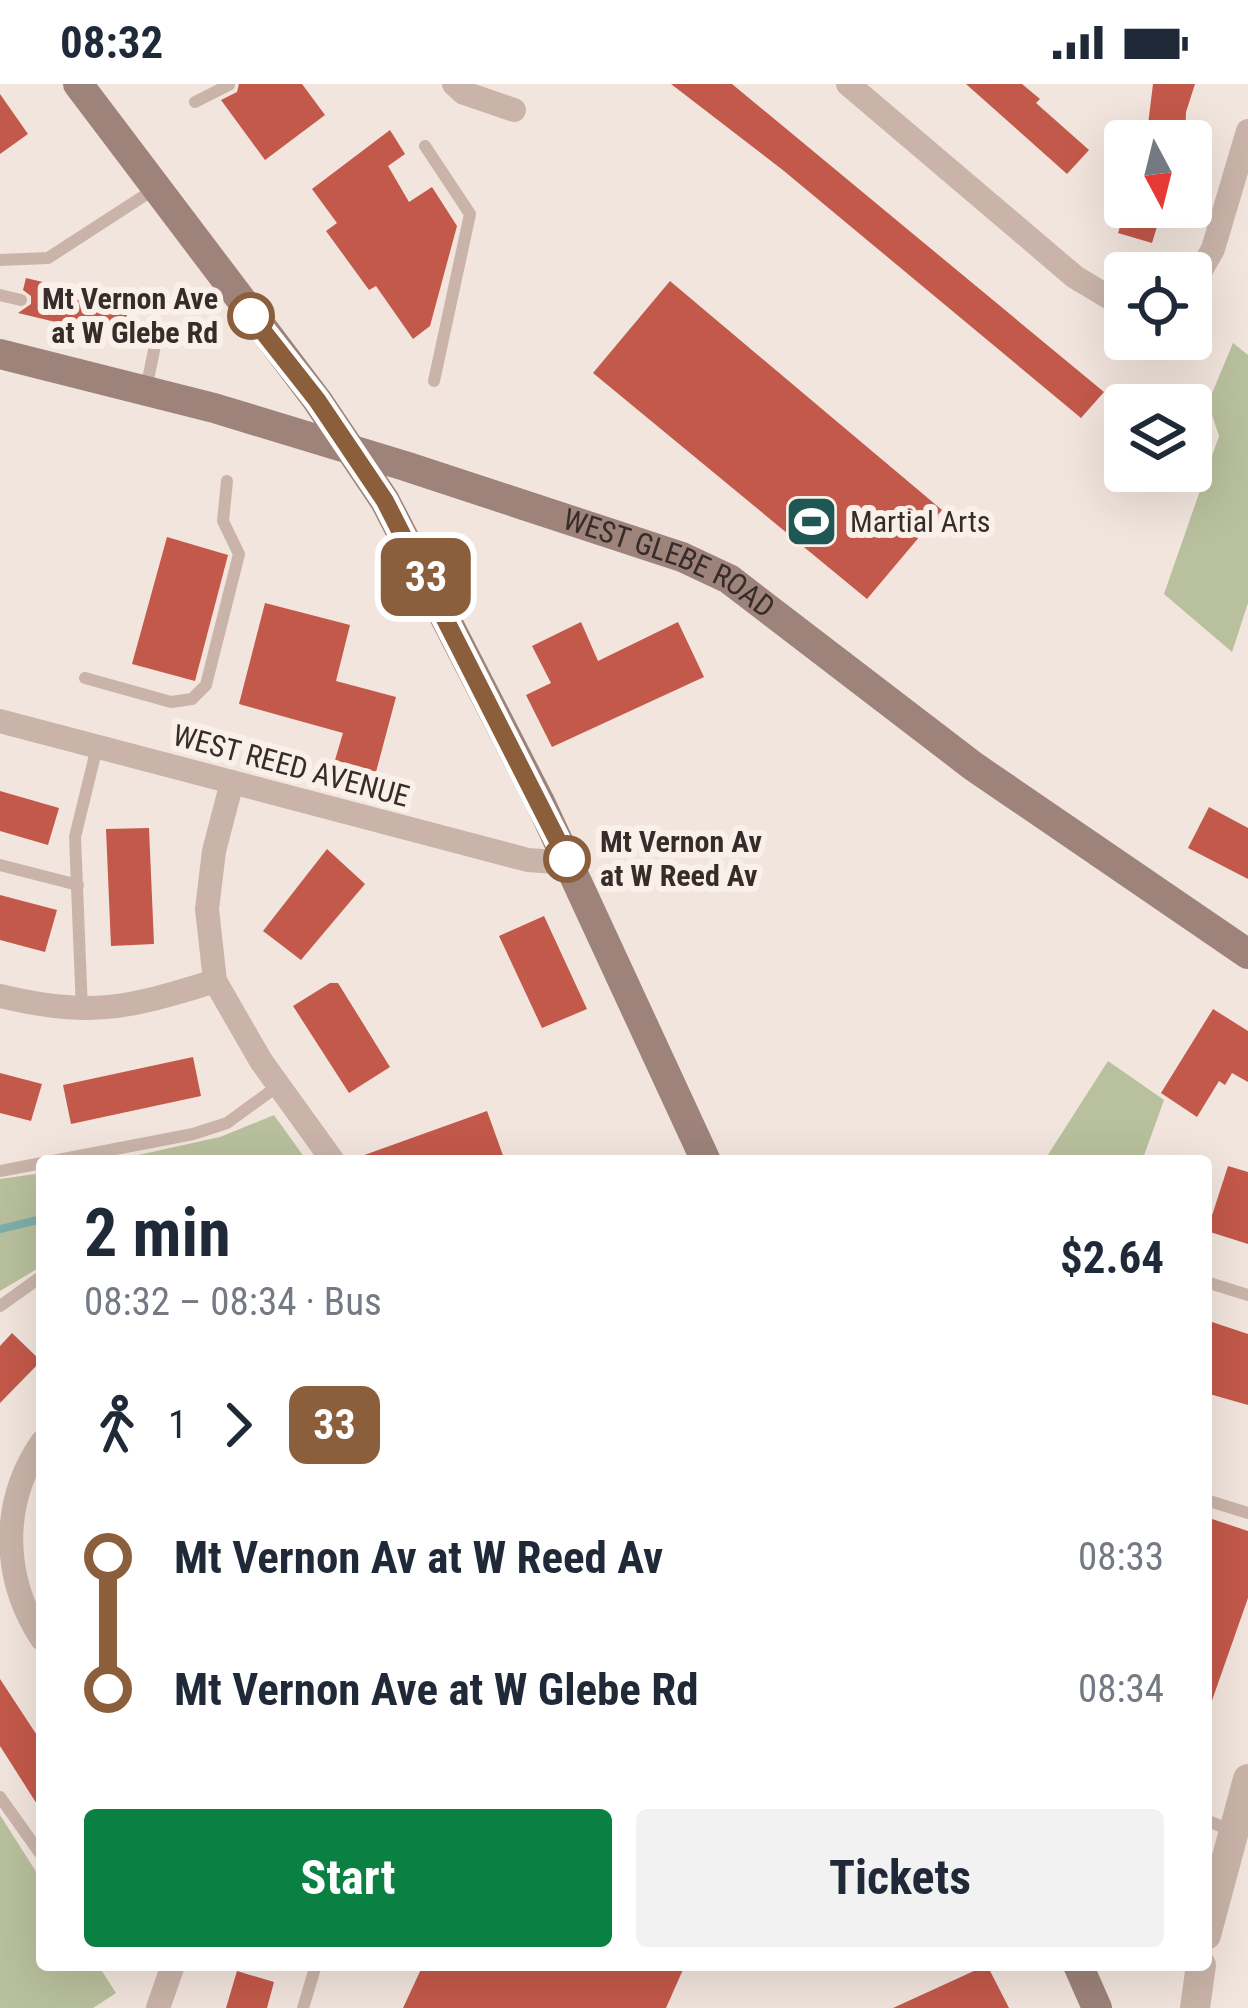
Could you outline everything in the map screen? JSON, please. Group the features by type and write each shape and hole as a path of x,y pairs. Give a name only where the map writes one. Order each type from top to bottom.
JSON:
{"main road":[{"path":"78,84 352,449 401,529 568,862 703,1155"},
{"name":"WEST GLEBE ROAD","path":"0,354 352,449 682,557 744,587 973,766 1248,954"},
{"path":"1081,1971 1097,2008"}],"street":[{"path":"454,84 464,93 514,110"},
{"path":"848,84 1075,278 1104,295"},
{"path":"1212,252 1248,131"},
{"name":"WEST REED AVENUE","path":"0,721 528,860 568,862"},
{"path":"232,782 214,851 207,909 215,981 279,1086 329,1155"},
{"path":"0,995 82,1011 148,1002 215,981"},
{"path":"36,1452 22,1476 11,1528 13,1576 24,1612 36,1630"},
{"path":"1212,1884 1219,1825 1248,1779"},
{"path":"158,2008 170,1971"},
{"path":"1196,2008 1201,1971"}],"lane":[{"path":"195,102 229,86"},
{"path":"425,146 470,214 434,381"},
{"path":"0,260 48,258 154,189"},
{"path":"0,295 21,300"},
{"path":"124,328 157,336 146,390"},
{"path":"85,678 171,702 192,699 206,685 238,554 223,521 226,482"},
{"path":"82,1011 75,837 98,746"},
{"path":"0,865 78,885"},
{"path":"81,1155 227,1123 279,1086"},
{"path":"0,1171 36,1164"},
{"path":"0,1306 36,1280"},
{"path":"1212,1284 1248,1295"},
{"path":"1212,1502 1248,1513"},
{"path":"0,1797 36,1848"},
{"path":"303,2008 314,1971"}],"green space":[{"path":"1233,343 1248,355 1248,603 1232,652 1164,594 1200,492 1212,492 1212,456 1219,436 1212,393"},
{"path":"1108,1061 1164,1100 1144,1155 1048,1155"},
{"path":"274,1115 303,1155 138,1155 220,1137"},
{"path":"36,1174 36,1270 0,1291 0,1179"},
{"path":"0,1815 36,1872 36,1971 102,1971 116,1993 93,2008 0,2008"}],"building":[{"path":"239,84 302,84 325,115 265,160 221,100 237,92"},
{"path":"671,84 732,84 1104,392 1081,418 784,171"},
{"path":"966,84 1022,84 1040,99 1036,103 1089,150 1067,174"},
{"path":"1153,84 1195,84 1186,120 1149,120"},
{"path":"0,94 28,134 0,154"},
{"path":"390,130 405,154 388,166 409,202 432,187 457,226 430,326 413,339 376,286 369,290 326,231 337,223 312,189"},
{"path":"1120,228 1157,228 1152,243 1118,233"},
{"path":"26,278 130,303 126,319 114,326 118,337 18,313 31,304 31,296 23,290"},
{"path":"670,281 942,510 867,599 593,373"},
{"path":"167,537 228,555 195,681 132,664"},
{"path":"265,603 350,625 336,681 396,697 376,772 335,760 343,733 239,704"},
{"path":"581,622 598,661 678,622 704,677 552,747 526,695 551,683 532,646"},
{"path":"0,791 59,808 48,845 0,831"},
{"path":"1209,807 1248,828 1248,879 1188,848"},
{"path":"149,828 154,944 111,946 106,829"},
{"path":"327,849 365,884 301,960 263,931"},
{"path":"0,895 57,910 45,952 0,940"},
{"path":"544,916 587,1009 542,1028 499,936"},
{"path":"330,983 338,983 390,1067 349,1093 293,1006"},
{"path":"1213,1009 1248,1031 1248,1082 1232,1073 1225,1085 1219,1081 1197,1117 1161,1093"},
{"path":"193,1057 201,1096 71,1124 63,1085"},
{"path":"0,1073 42,1084 31,1121 0,1113"},
{"path":"487,1111 503,1155 364,1155"},
{"path":"1228,1166 1248,1172 1248,1244 1212,1233 1212,1216"},
{"path":"1212,1322 1248,1334 1248,1405 1212,1395"},
{"path":"12,1333 36,1356 36,1366 0,1403 0,1346"},
{"path":"1212,1519 1248,1531 1248,1598 1212,1700"},
{"path":"0,1679 36,1734 36,1803 0,1746"},
{"path":"237,1971 274,1982 267,2008 226,2008"},
{"path":"420,1971 682,1971 666,2008 403,2008"},
{"path":"974,1971 990,1971 1009,2008 893,2008"}],"waterway":[{"path":"0,1229 36,1220"}],"bus line":[{"name":"33","path":"251,316 317,400 385,501 567,859"}],"place":[{"name":"Mt Vernon Ave at W Glebe Rd","path":"251,316"},
{"name":"Martial Arts","path":"811,522"},
{"name":"Mt Vernon Av at W Reed Av","path":"567,859"}]}
